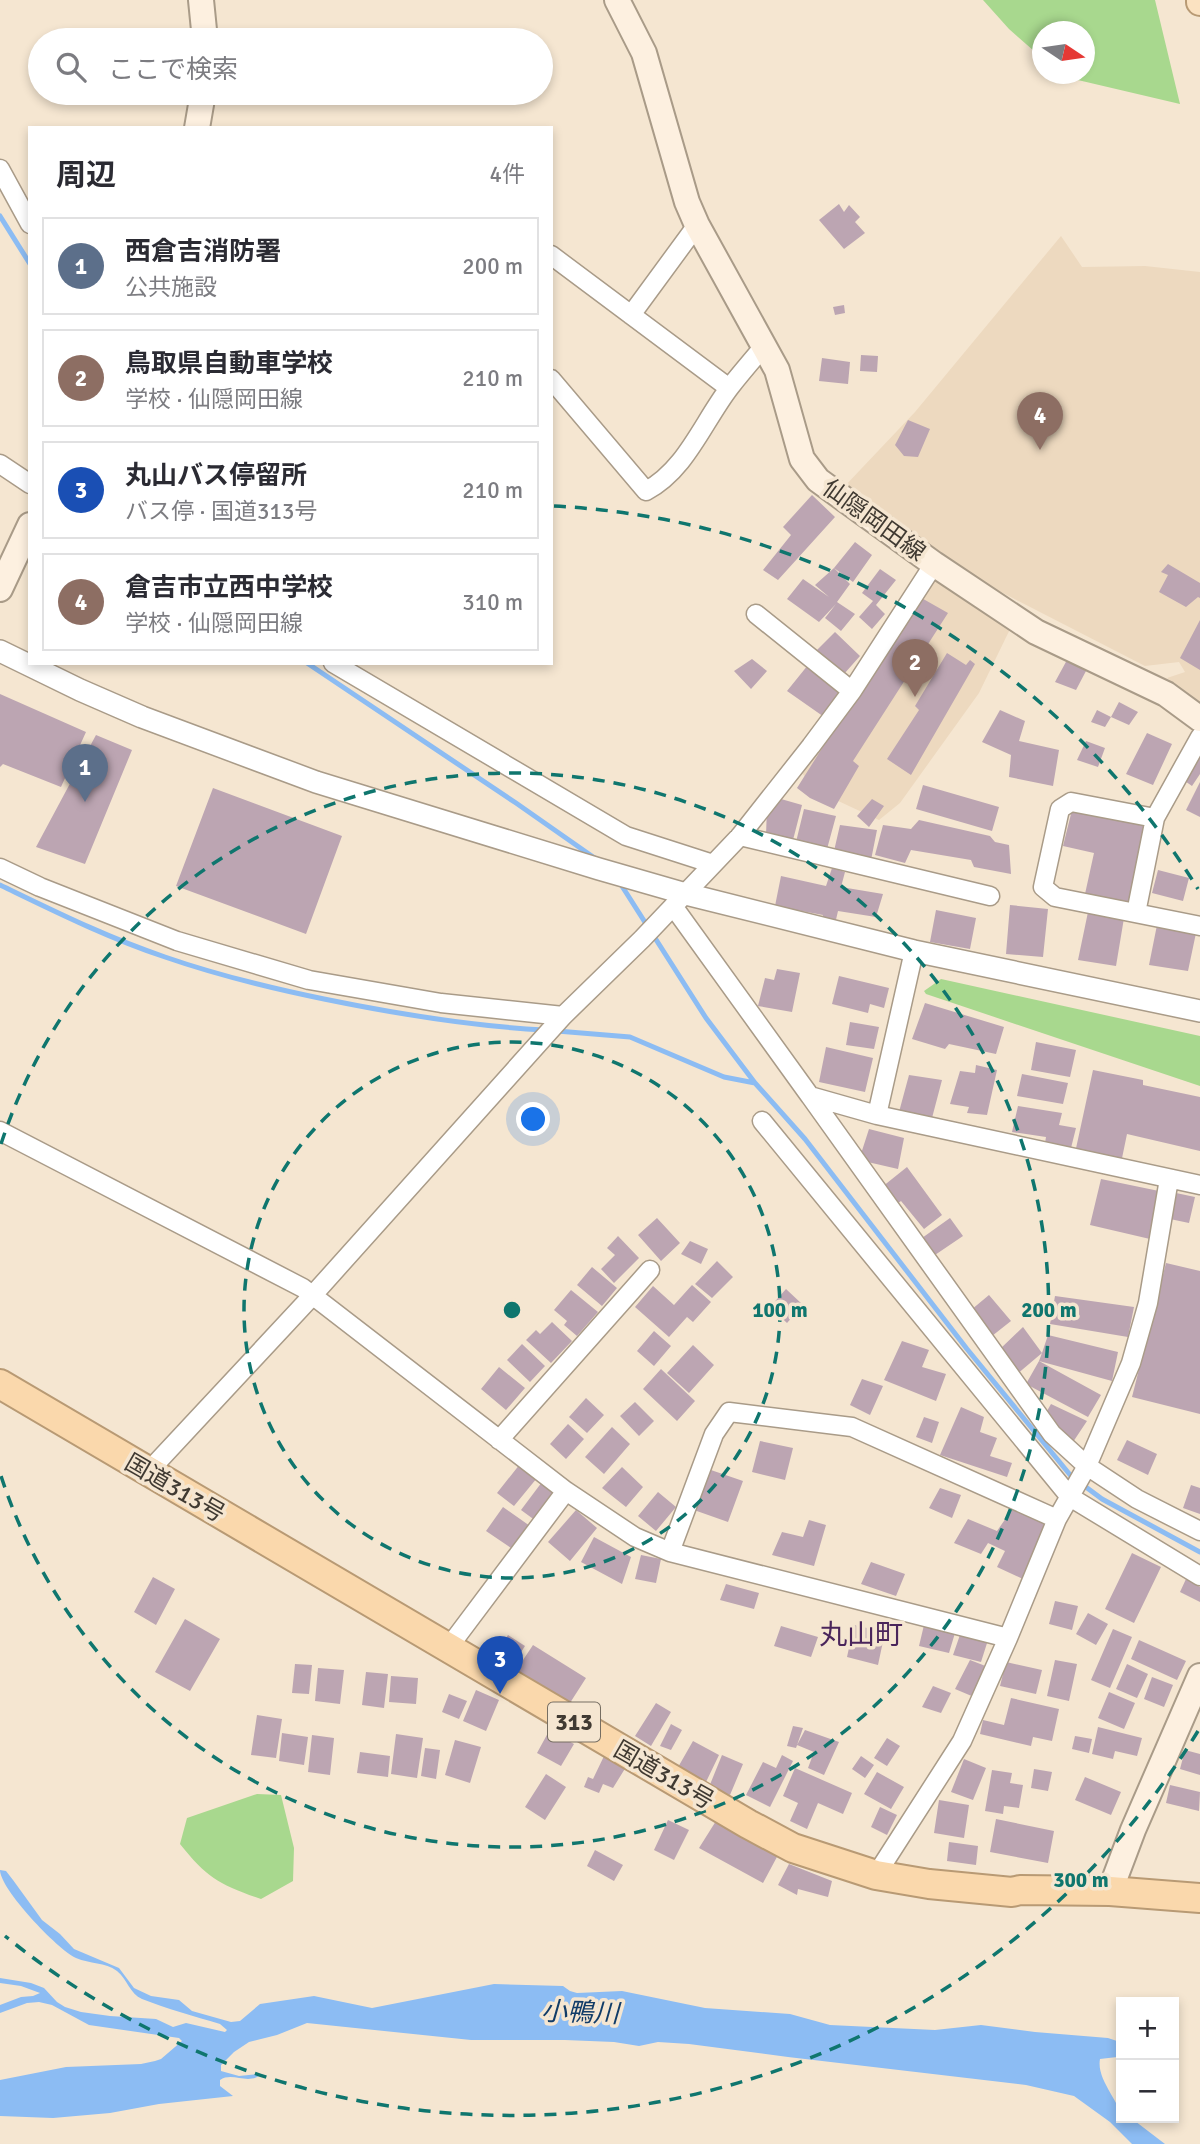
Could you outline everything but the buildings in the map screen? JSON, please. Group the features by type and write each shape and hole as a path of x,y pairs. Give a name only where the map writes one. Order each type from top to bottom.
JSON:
{"highway":[{"name":"国道313号","path":"0,1384 793,1848 876,1875 929,1884 1012,1892 1110,1891 1200,1898"}],"main road":[{"path":"201,0 204,28"},
{"name":"仙隠岡田線","path":"617,0 644,53 678,174 697,225 777,370 802,459 818,480 934,564 1037,632 1166,694 1200,719"},
{"path":"197,126 201,105"},
{"path":"0,589 28,529"},
{"path":"1110,1891 1133,1830 1200,1676"}],"street":[{"path":"0,169 28,220"},
{"path":"631,315 697,225"},
{"path":"553,256 729,388"},
{"path":"553,381 646,491 660,483 682,459 729,388 765,345"},
{"path":"0,464 28,483"},
{"path":"148,1472 312,1297 559,1020 642,939 740,835 852,691 934,564"},
{"path":"756,614 852,691"},
{"path":"0,651 28,665"},
{"path":"29,665 142,717 316,782 635,879 680,900 1200,1011"},
{"path":"336,665 626,836 713,864"},
{"path":"1136,913 1155,818 1200,737"},
{"path":"1155,818 1071,802 1060,809 1043,887 1055,897 1200,926"},
{"path":"740,835 990,896"},
{"path":"0,868 40,887 177,941 309,979 441,1003 559,1020"},
{"path":"680,900 810,1096 1052,1434 1087,1465 1137,1499 1200,1531"},
{"path":"877,1115 915,951"},
{"path":"810,1096 877,1115 1200,1185"},
{"path":"762,1121 1070,1497 1200,1576"},
{"path":"0,1131 303,1288 566,1491 635,1537 670,1552 1008,1638"},
{"path":"876,1875 962,1741 1057,1519 1087,1465 1131,1363 1148,1303 1169,1179"},
{"path":"499,1440 650,1270"},
{"path":"670,1552 714,1434 729,1412 852,1427 1057,1519"},
{"path":"448,1648 566,1491"}],"shaded area":[{"path":"1061,236 1082,267 1145,266 1200,272 1200,703 1167,678 1185,672 1179,662 1145,666 970,576 843,488 915,412"},
{"path":"934,577 1013,623 979,693 900,803 879,820 819,792 799,770"}],"green space":[{"path":"983,0 1155,0 1180,104 1095,84 1095,21 1032,21 1032,49"},
{"path":"941,979 1200,1036 1200,1086 926,994 924,991"},
{"path":"257,1794 281,1795 294,1848 293,1881 261,1899 215,1879 198,1865 180,1844 187,1818"}],"water":[{"name":"小鴨川","path":"0,1870 6,1871 42,1920 74,1949 119,1968 134,1988 151,1996 179,2000 192,2011 231,2022 240,2021 260,2004 314,1996 372,2008 494,1984 563,1986 577,1993 622,1991 705,2008 790,2014 830,2025 935,2030 981,2025 1108,2038 1116,2041 1116,2057 1100,2059 1100,2067 1116,2103 1116,2123 1138,2123 1165,2144 1132,2144 1110,2122 1074,2096 1026,2085 689,2044 658,2042 639,2046 565,2040 471,2040 307,2023 249,2042 234,2052 221,2065 221,2071 239,2076 259,2076 220,2080 220,2086 233,2096 53,2118 0,2116 0,2080 66,2067 155,2061 182,2041 179,2038 89,2025 52,2005 39,2002 27,2003 0,2013 0,2005 40,1993 21,1986 0,1983 0,1978 44,1988 57,2002 81,2012 156,2019 173,2027 186,2023 225,2032 227,2030 220,2024 142,1999 134,1994 120,1974 112,1968 81,1960 67,1952 19,1904 2,1879"}],"waterway":[{"path":"0,216 28,261"},
{"path":"310,665 596,859"},
{"path":"620,883 706,1018 755,1083 805,1139 967,1349 1071,1476 1102,1499 1200,1552"},
{"path":"0,885 81,924 144,950 244,981 406,1014 489,1026 544,1030"},
{"path":"557,1031 630,1037 724,1077 755,1083"}],"place":[{"name":"倉吉市立西中学校","path":"1040,450"},
{"name":"鳥取県自動車学校","path":"915,697"},
{"name":"西倉吉消防署","path":"85,802"},
{"name":"丸山バス停留所","path":"500,1694"}],"district":[{"name":"丸山町","path":"861,1635"}]}
